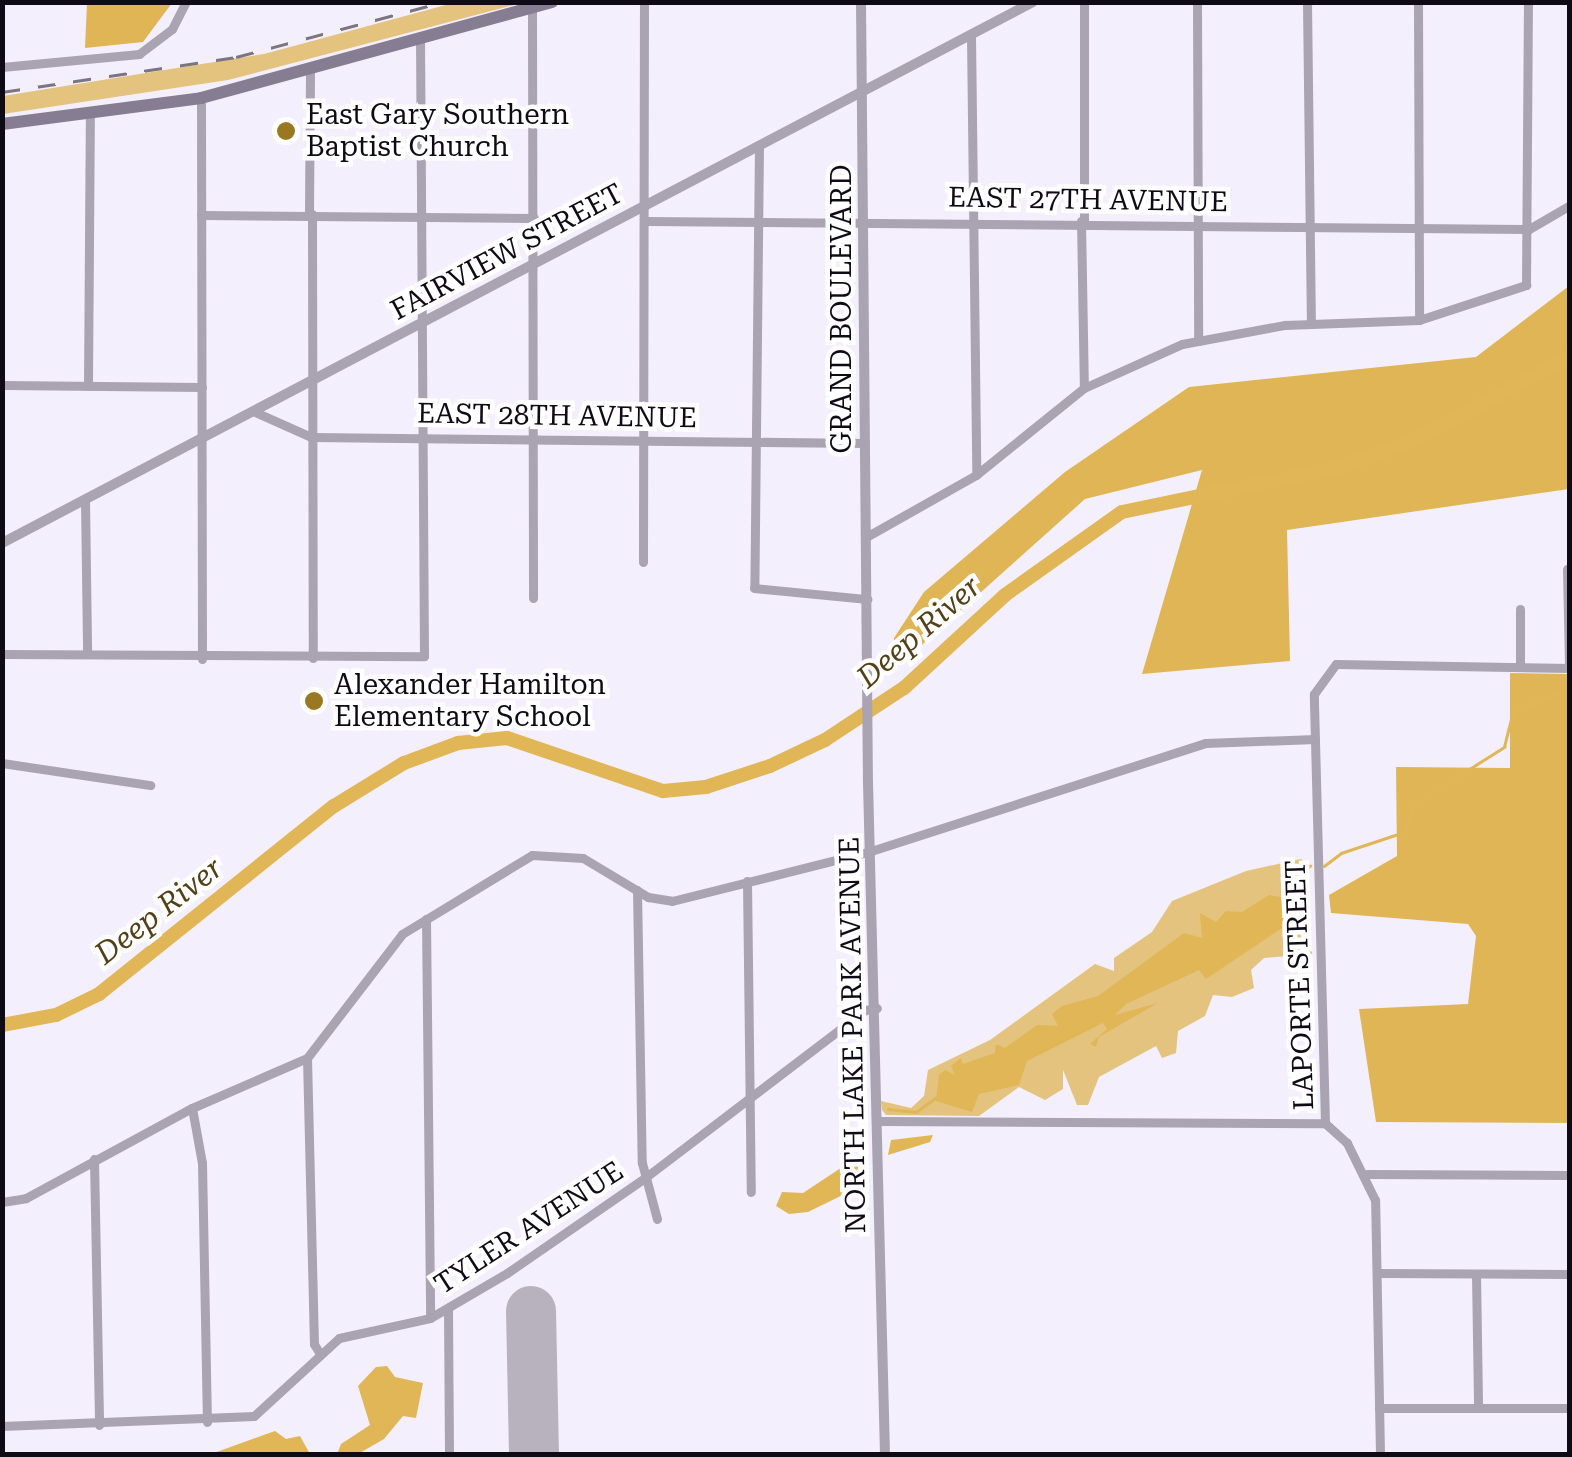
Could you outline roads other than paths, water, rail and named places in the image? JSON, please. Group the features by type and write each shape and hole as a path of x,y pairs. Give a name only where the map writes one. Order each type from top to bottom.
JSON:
{"main road":[{"path":"2,124 200,98 420,43 552,2"}],"street":[{"path":"2,67 138,54 172,29 186,2"},
{"path":"643,562 647,221 644,2"},
{"name":"GRAND BOULEVARD","path":"862,2 866,615"},
{"name":"FAIRVIEW STREET","path":"2,543 1033,2"},
{"path":"1084,2 1084,388"},
{"path":"1198,2 1198,341"},
{"path":"1306,2 1311,322"},
{"path":"1418,2 1419,320"},
{"path":"866,538 976,475 1084,388 1198,341 1311,322 1419,320 1526,285 1528,2"},
{"path":"532,9 533,598"},
{"path":"971,36 976,475"},
{"path":"2,654 87,652 202,658 424,656 425,216 420,43"},
{"path":"310,70 312,658"},
{"path":"200,98 202,658"},
{"path":"88,386 90,114"},
{"path":"759,145 755,220 754,588 868,598"},
{"path":"1529,229 1570,205"},
{"path":"201,215 534,218"},
{"name":"EAST 27TH AVENUE","path":"647,221 1082,221 1529,229"},
{"path":"2,386 202,387"},
{"name":"EAST 28TH AVENUE","path":"254,411 311,437 865,443"},
{"path":"85,500 87,652"},
{"path":"1520,609 1520,668 1569,668 1567,570"},
{"name":"NORTH LAKE PARK AVENUE","path":"866,615 885,1454"},
{"name":"LAPORTE STREET","path":"1367,1174 1325,1122 1314,694 1336,664 1520,668"},
{"path":"2,1202 26,1198 192,1108 307,1058 387,948 532,855 549,852 583,858 637,890 672,900 871,851 1205,742 1315,739"},
{"path":"2,763 150,785"},
{"path":"747,881 752,1192"},
{"path":"637,890 646,1177 656,1220"},
{"path":"426,920 430,1318"},
{"name":"TYLER AVENUE","path":"2,1426 207,1422 254,1416 339,1338 430,1318 448,1310 646,1177 865,1010 876,1008"},
{"path":"307,1058 314,1344 320,1354"},
{"path":"192,1108 202,1163 207,1422"},
{"path":"879,1121 1325,1122"},
{"path":"94,1159 99,1425"},
{"path":"1380,1454 1377,1273 1367,1174 1567,1175"},
{"path":"1377,1273 1570,1274"},
{"path":"1476,1274 1478,1408"},
{"path":"448,1310 449,1454"},
{"path":"1380,1408 1570,1408"}],"waterway":[{"name":"Deep River","path":"2,1025 56,1015 99,994 334,806 404,763 458,743 507,738 663,791 706,787 770,766 825,740 904,688 1005,595 1122,512 1340,467 1410,442 1570,357"},
{"path":"1324,866 1341,853 1404,832 1414,804 1504,747 1513,712 1570,688"},
{"path":"1295,897 1300,874 1310,866"},
{"path":"888,1109 916,1112 935,1098"}],"railway":[{"path":"2,92 236,57 443,2"}],"place":[{"name":"East Gary Southern Baptist Church","path":"286,131"},
{"name":"Alexander Hamilton Elementary School","path":"314,701"}]}
